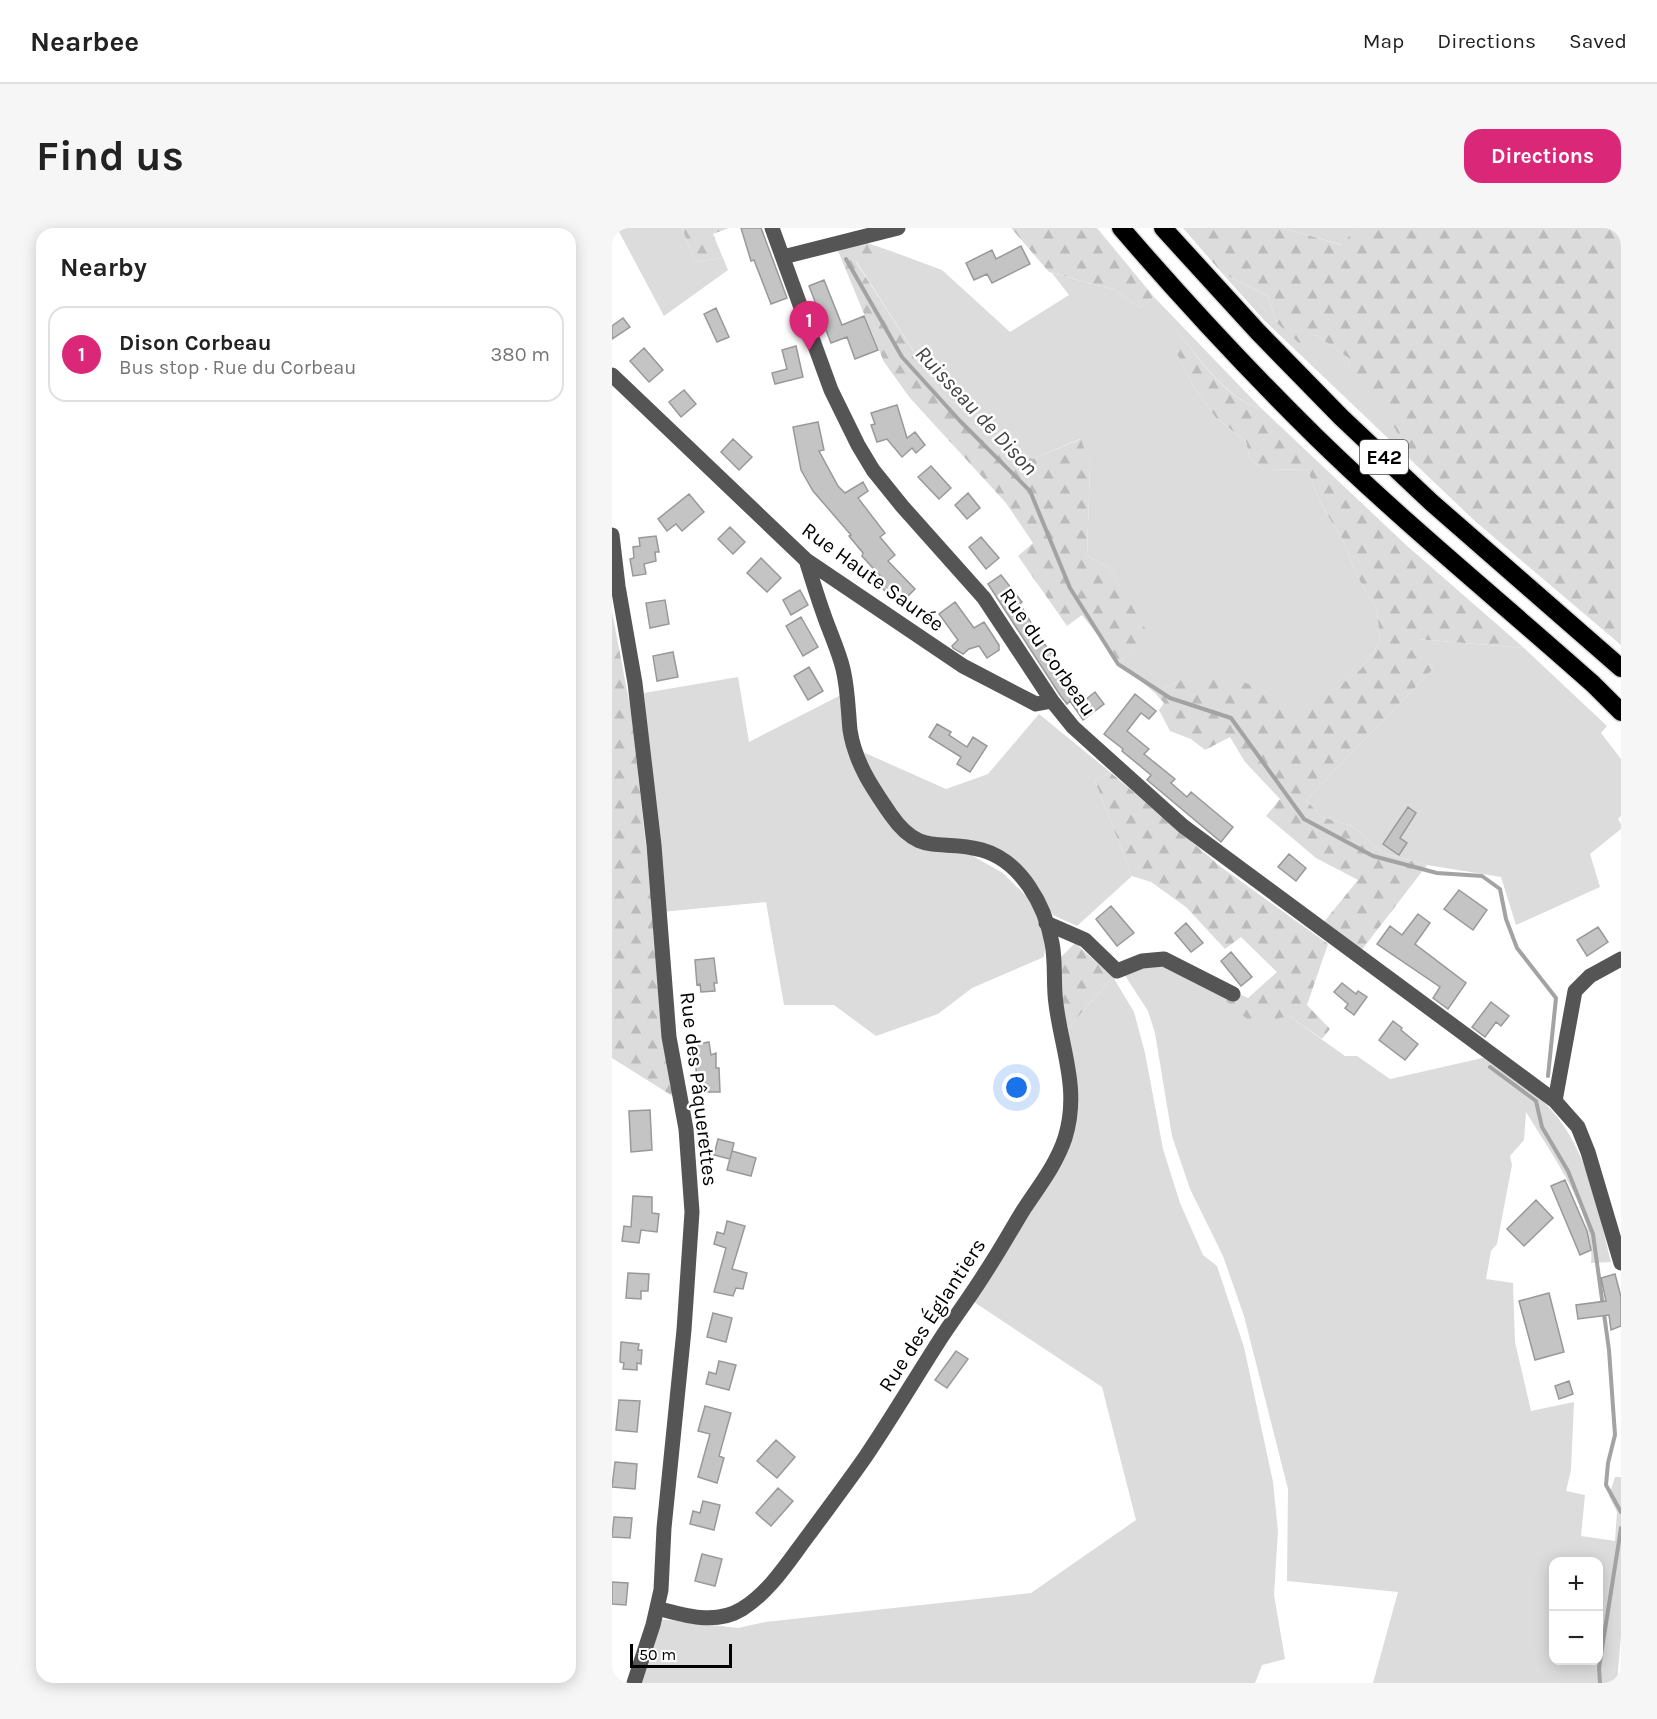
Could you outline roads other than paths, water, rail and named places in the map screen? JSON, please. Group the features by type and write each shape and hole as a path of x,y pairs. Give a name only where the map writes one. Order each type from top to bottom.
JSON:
{"highway":[{"name":"E42","path":"1121,228 1227,346 1317,437 1408,522 1593,684 1621,712"},
{"name":"E42","path":"1163,228 1257,332 1341,417 1431,502 1621,668"}],"street":[{"name":"Rue du Corbeau","path":"772,228 831,390 873,470 984,598 1052,701 1073,727 1183,826 1555,1101 1578,1127 1588,1152 1621,1263"},
{"path":"783,257 898,228"},
{"name":"Rue Haute Saurée","path":"612,375 806,560 963,666 1036,704 1052,701"},
{"name":"Rue des Pâquerettes","path":"612,535 618,586 635,684 654,845 669,1037 686,1129 692,1212 684,1329 664,1528 661,1590 634,1683"},
{"name":"Rue des Églantiers","path":"657,1608 684,1615 717,1618 730,1616 746,1607 763,1592 867,1455 1051,1169 1064,1141 1072,1111 1071,1081 1055,1002 1052,940 1042,907 1026,882 1012,867 997,856 981,849 948,844 930,845 916,840 894,819 858,763 850,732 843,668 806,560"},
{"path":"1046,923 1085,940 1117,971 1142,961 1164,959 1233,994"},
{"path":"1555,1101 1575,991 1590,976 1621,959"}],"waterway":[{"name":"Ruisseau de Dison","path":"846,259 902,357 960,421 1030,491 1070,588 1118,664 1170,698 1231,718 1304,819 1373,856 1437,873 1482,876 1500,889 1506,919 1517,948 1556,998 1548,1076"},
{"path":"1490,1067 1536,1101 1542,1127 1568,1171 1593,1234 1609,1350 1615,1435 1608,1463 1606,1485 1621,1512"},
{"path":"1600,1683 1599,1668 1621,1528"}],"place":[{"name":"Dison Corbeau","path":"809,351"}]}
